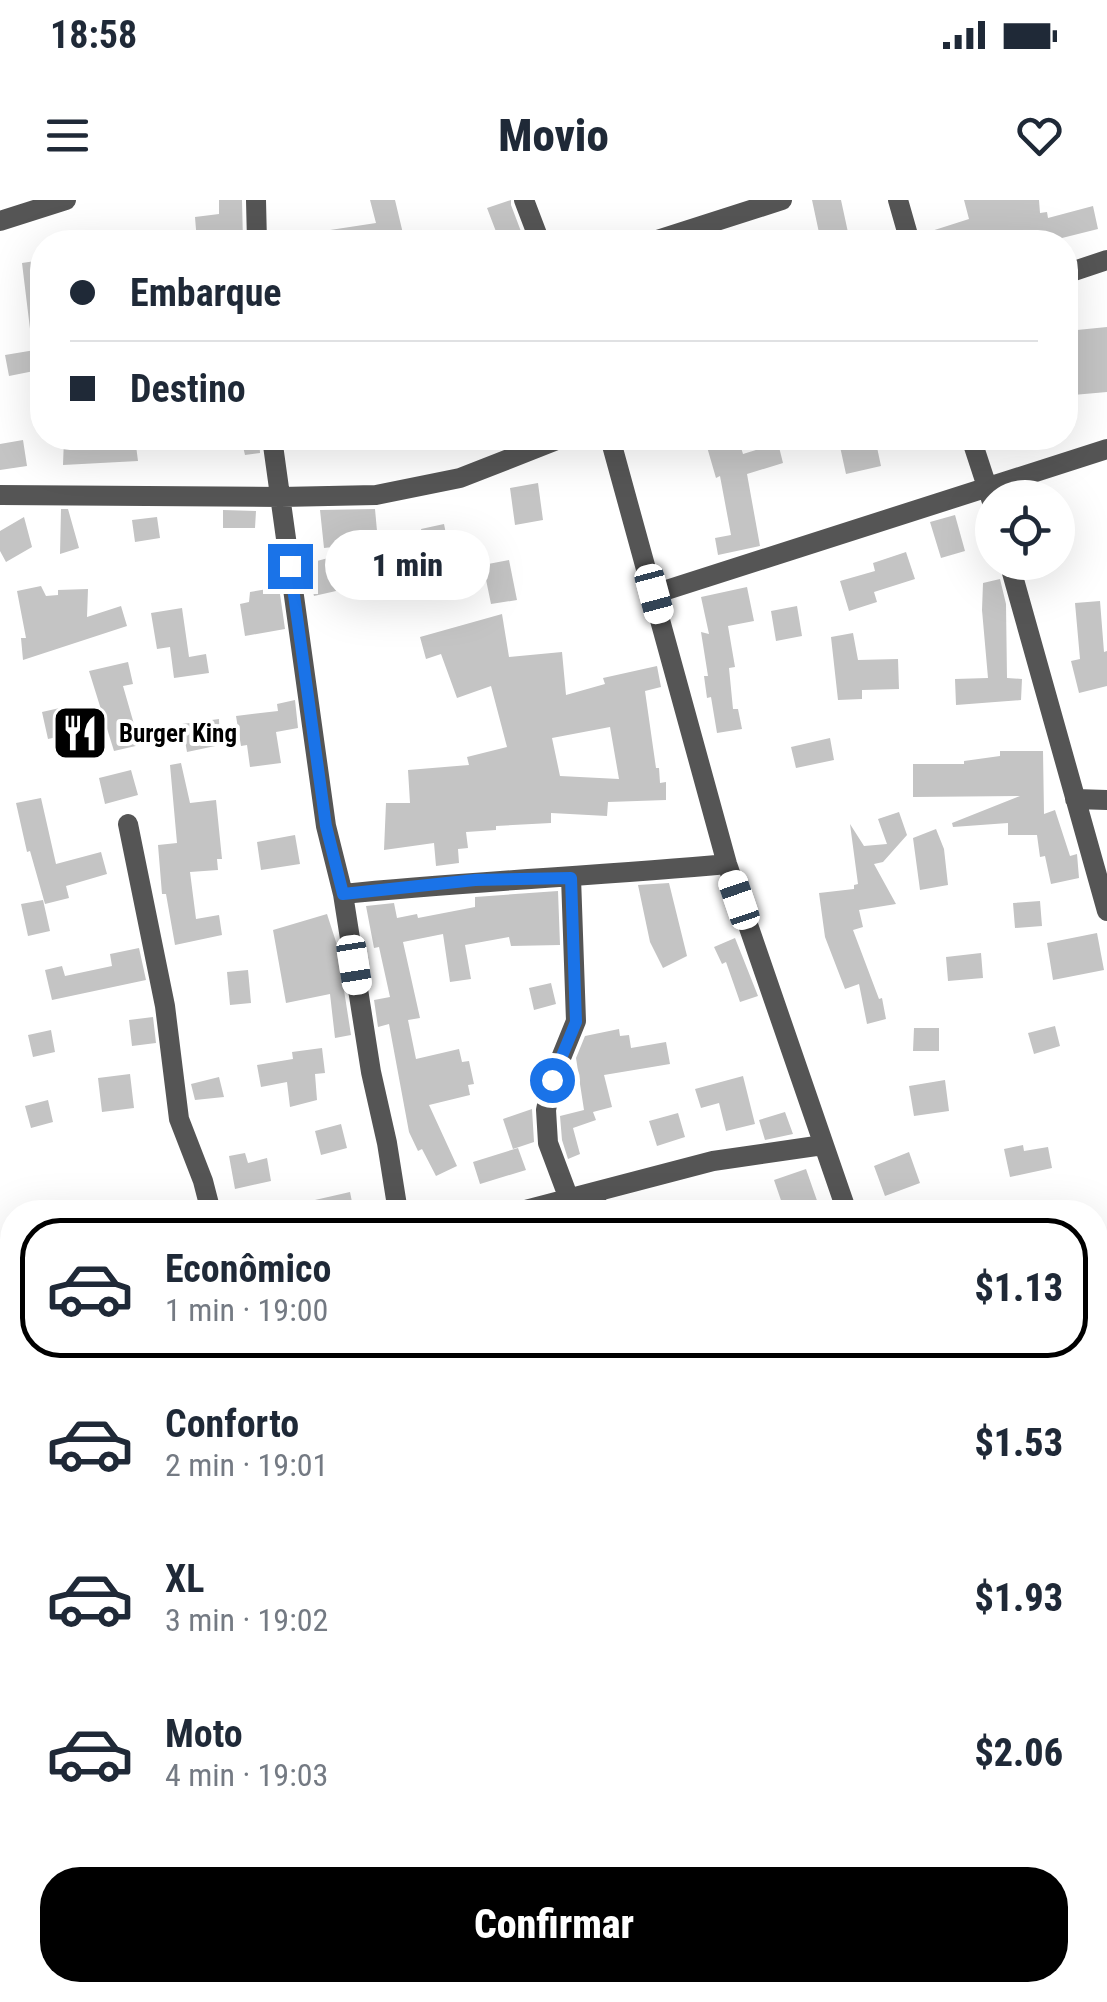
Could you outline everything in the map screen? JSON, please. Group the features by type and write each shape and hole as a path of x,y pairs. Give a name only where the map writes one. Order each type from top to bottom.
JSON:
{"street":[{"path":"0,221 66,200"},
{"path":"256,200 257,230"},
{"path":"524,200 535,230"},
{"path":"688,230 782,200"},
{"path":"898,200 907,230"},
{"path":"1078,270 1107,260"},
{"path":"1026,480 1107,449"},
{"path":"274,450 326,826 343,894 396,1200"},
{"path":"0,495 376,494 460,478 531,450"},
{"path":"613,450 727,864 843,1200"},
{"path":"976,450 986,480"},
{"path":"654,594 975,498"},
{"path":"1014,580 1107,911"},
{"path":"1074,799 1107,800"},
{"path":"128,824 165,1006 179,1119 208,1200"},
{"path":"343,894 475,880 571,878 727,864"},
{"path":"569,1198 548,1142 546,1110 552,1080 576,1022 571,878"},
{"path":"602,1200 713,1161 823,1146"},
{"path":"562,1200 582,1200"}],"building":[{"path":"219,200 242,200 243,230 196,230 195,217 219,214"},
{"path":"370,200 395,200 402,230 330,230 376,223"},
{"path":"511,200 520,230 495,230 487,208"},
{"path":"812,200 841,200 847,230 818,230"},
{"path":"964,200 1039,200 1040,213 1047,212 1048,218 1093,206 1098,229 1078,234 1078,230 935,230 969,219"},
{"path":"30,262 30,329 22,263"},
{"path":"1107,327 1107,392 1078,395 1078,330"},
{"path":"30,351 30,372 9,376 5,355"},
{"path":"23,440 27,466 0,470 0,444"},
{"path":"64,450 137,450 138,461 63,465"},
{"path":"244,450 260,450 260,453 245,455"},
{"path":"708,450 742,450 743,454 780,450 783,463 747,474 760,546 718,555 715,538 731,535 720,476 716,478"},
{"path":"841,450 878,450 881,466 846,474"},
{"path":"538,483 543,520 515,525 510,488"},
{"path":"61,509 68,509 79,548 60,554"},
{"path":"375,509 378,542 324,548 320,510"},
{"path":"223,510 256,511 255,528 223,528"},
{"path":"955,515 965,551 941,558 930,522"},
{"path":"24,517 32,547 6,562 0,551 0,531"},
{"path":"157,517 160,538 135,542 132,520"},
{"path":"444,524 448,544 425,549 421,529"},
{"path":"906,552 915,579 874,592 877,602 849,611 840,581 875,571 873,563"},
{"path":"328,558 336,591 314,596 306,564"},
{"path":"509,560 517,600 491,604 483,565"},
{"path":"1000,580 1006,604 1007,678 1022,679 1021,700 956,705 955,679 988,678 983,583"},
{"path":"41,586 46,596 58,595 58,590 88,589 87,617 121,606 127,626 23,660 21,638 26,638 17,591"},
{"path":"279,587 285,629 245,636 240,604 249,602 250,592"},
{"path":"747,587 754,621 728,626 735,667 729,668 733,709 738,709 742,729 717,733 704,676 708,676 701,632 709,634 701,597"},
{"path":"1100,601 1107,686 1079,693 1071,661 1080,659 1075,603"},
{"path":"797,606 802,636 776,641 771,611"},
{"path":"182,608 189,657 206,654 209,673 174,678 170,647 157,649 151,613"},
{"path":"502,614 509,657 562,652 566,695 605,684 603,678 657,666 661,687 645,691 656,768 660,783 666,782 666,800 608,802 607,816 551,813 551,823 466,832 468,848 458,849 459,863 436,866 434,843 384,850 386,803 410,803 408,770 469,765 467,757 507,747 491,686 457,698 441,654 426,659 420,637","holes":["610,727 619,779 560,776 552,738"]},
{"path":"853,633 858,660 898,659 899,689 862,690 862,699 838,700 831,637"},
{"path":"128,662 133,684 123,686 140,745 114,751 89,671"},
{"path":"295,700 298,728 276,732 281,763 250,767 247,745 241,746 236,716 278,711 277,704"},
{"path":"64,707 70,734 48,739 42,712"},
{"path":"219,719 220,745 187,752 182,724"},
{"path":"830,738 834,760 796,768 791,747"},
{"path":"1000,751 1043,751 1044,814 1055,810 1070,856 1077,854 1079,878 1051,884 1045,856 1040,857 1037,835 1008,835 1008,823 953,827 952,823 1020,796 913,797 913,764 964,764 1000,756"},
{"path":"181,763 190,803 216,800 222,859 217,859 218,870 190,872 196,919 219,915 222,935 175,945 166,894 162,894 158,845 177,843 170,765"},
{"path":"131,770 138,795 105,804 99,778"},
{"path":"41,798 56,864 101,852 107,874 66,886 69,898 45,904 16,803"},
{"path":"899,812 907,835 883,862 874,864 896,904 859,910 863,927 853,930 879,999 882,998 886,1019 867,1024 859,984 845,989 825,937 819,893 854,889 858,884 850,824 864,846 887,844 878,819"},
{"path":"936,829 944,849 948,885 920,890 913,838"},
{"path":"295,835 300,864 261,870 257,842"},
{"path":"669,883 687,956 663,968 650,942 638,885"},
{"path":"558,891 560,945 511,946 509,937 465,945 471,979 450,982 443,934 403,942 420,1018 408,1020 416,1059 459,1049 462,1062 469,1061 474,1084 468,1085 470,1095 429,1105 457,1166 436,1176 409,1132 389,1024 378,1027 374,1000 390,997 366,906 394,903 397,918 417,914 418,918 475,907 475,897"},
{"path":"43,900 50,931 28,936 21,904"},
{"path":"1040,901 1042,926 1015,928 1013,903"},
{"path":"327,914 337,945 351,1035 335,1038 330,994 286,1003 273,930"},
{"path":"1097,933 1104,970 1053,980 1047,943"},
{"path":"735,938 758,996 740,1002 726,962 722,964 714,947"},
{"path":"139,948 146,980 52,1000 45,970 62,966 65,976 112,966 110,954"},
{"path":"981,953 983,978 948,981 946,957"},
{"path":"248,970 251,1003 230,1005 227,972"},
{"path":"551,983 556,1004 534,1010 529,988"},
{"path":"153,1017 156,1043 132,1046 129,1020"},
{"path":"1055,1026 1060,1046 1034,1054 1028,1033"},
{"path":"914,1028 939,1028 939,1051 913,1051"},
{"path":"619,1029 620,1036 629,1035 631,1048 666,1042 670,1064 604,1075 612,1107 593,1112 596,1120 573,1128 580,1154 568,1159 560,1116 584,1110 576,1058 585,1036"},
{"path":"51,1030 55,1052 33,1057 28,1035"},
{"path":"322,1048 325,1073 315,1074 317,1100 290,1107 287,1082 261,1087 257,1065 293,1059 292,1052"},
{"path":"130,1074 134,1108 102,1112 98,1078"},
{"path":"743,1076 755,1124 726,1131 719,1103 701,1108 695,1089"},
{"path":"219,1077 224,1097 195,1100 191,1084"},
{"path":"945,1080 949,1111 914,1116 909,1086"},
{"path":"48,1100 53,1122 31,1128 25,1106"},
{"path":"532,1109 534,1142 513,1149 503,1119"},
{"path":"785,1112 793,1134 765,1140 759,1120"},
{"path":"678,1113 685,1137 657,1146 649,1121"},
{"path":"341,1124 347,1148 321,1155 315,1131"},
{"path":"1023,1145 1024,1151 1048,1147 1052,1168 1010,1177 1004,1149"},
{"path":"518,1148 526,1170 480,1184 473,1162"},
{"path":"909,1152 920,1183 885,1196 874,1166"},
{"path":"245,1153 248,1163 267,1158 271,1181 235,1189 229,1156"},
{"path":"806,1169 817,1200 781,1200 774,1180"},
{"path":"350,1192 352,1200 315,1200"}],"place":[{"name":"Burger King","path":"80,733"}],"route":[{"path":"290,566 326,826 343,894 475,880 571,878 576,1022 552,1080"}]}
